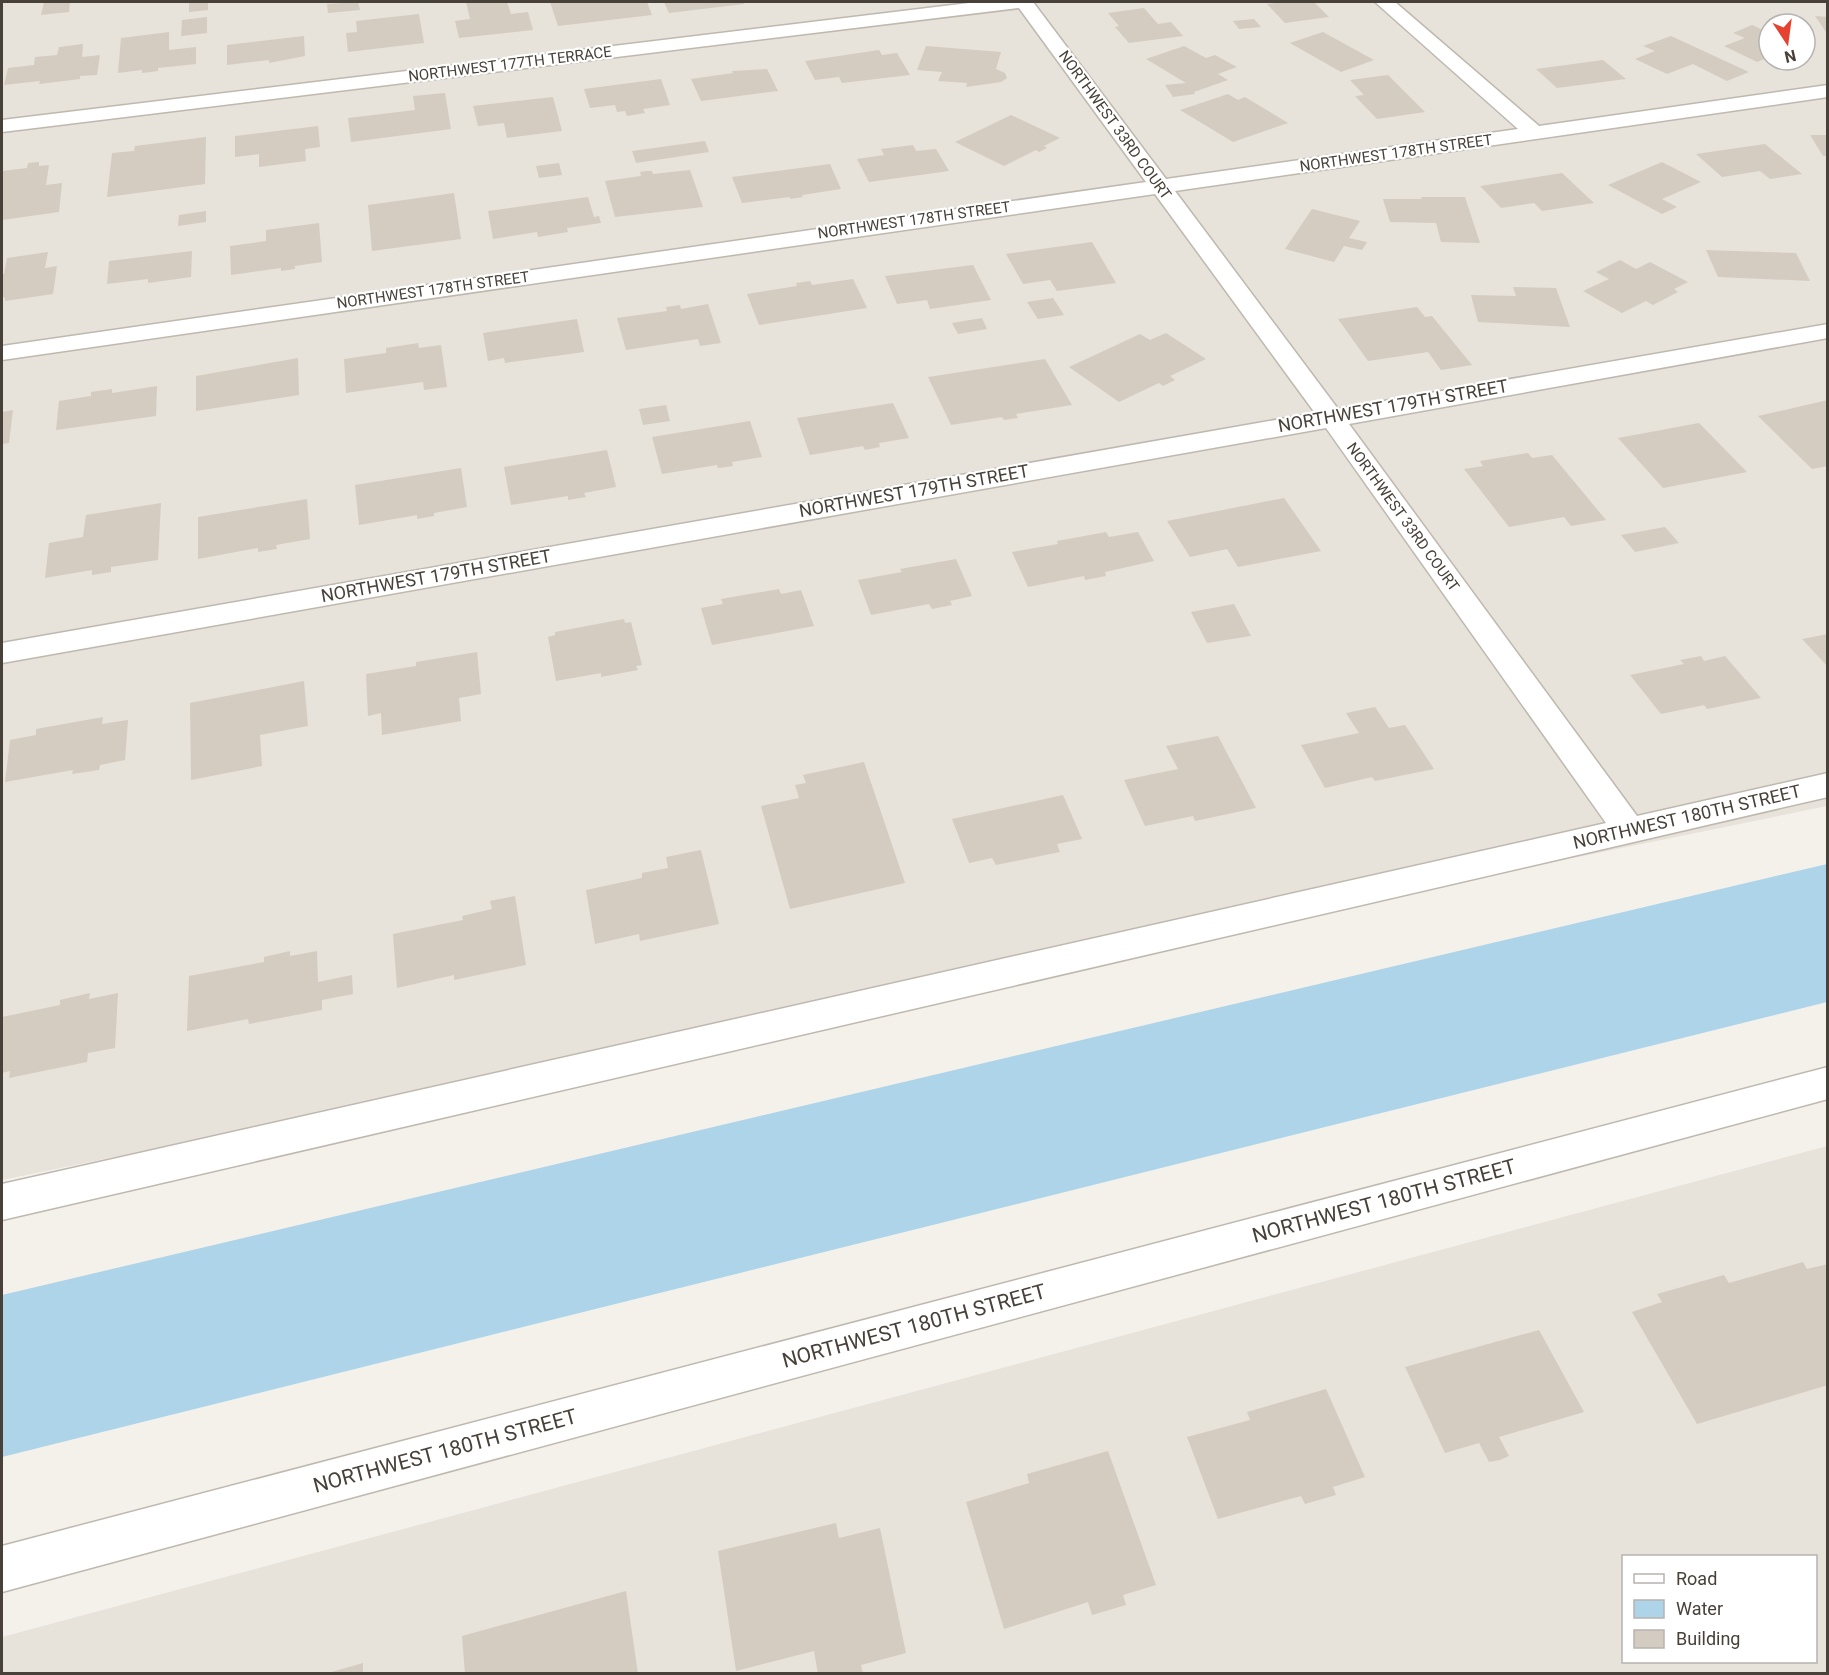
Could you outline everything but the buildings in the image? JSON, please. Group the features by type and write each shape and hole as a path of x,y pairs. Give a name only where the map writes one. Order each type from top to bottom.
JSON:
{"street":[{"name":"NORTHWEST 177TH TERRACE","path":"2,126 1019,2"},
{"name":"NORTHWEST 33RD COURT","path":"1024,2 1331,417 1629,830"},
{"path":"1384,2 1536,134"},
{"name":"NORTHWEST 178TH STREET","path":"2,353 1158,185 1536,134 1827,91"},
{"name":"NORTHWEST 179TH STREET","path":"2,653 1827,331"},
{"name":"NORTHWEST 180TH STREET","path":"2,1202 1827,785"},
{"name":"NORTHWEST 180TH STREET","path":"2,1569 1825,1087"}],"shaded area":[{"path":"2,2 1827,2 1827,806 2,1180"},
{"path":"1827,1146 1827,1673 2,1674 2,1637"}],"water":[{"path":"1827,864 1827,1002 2,1457 2,1295"}]}
